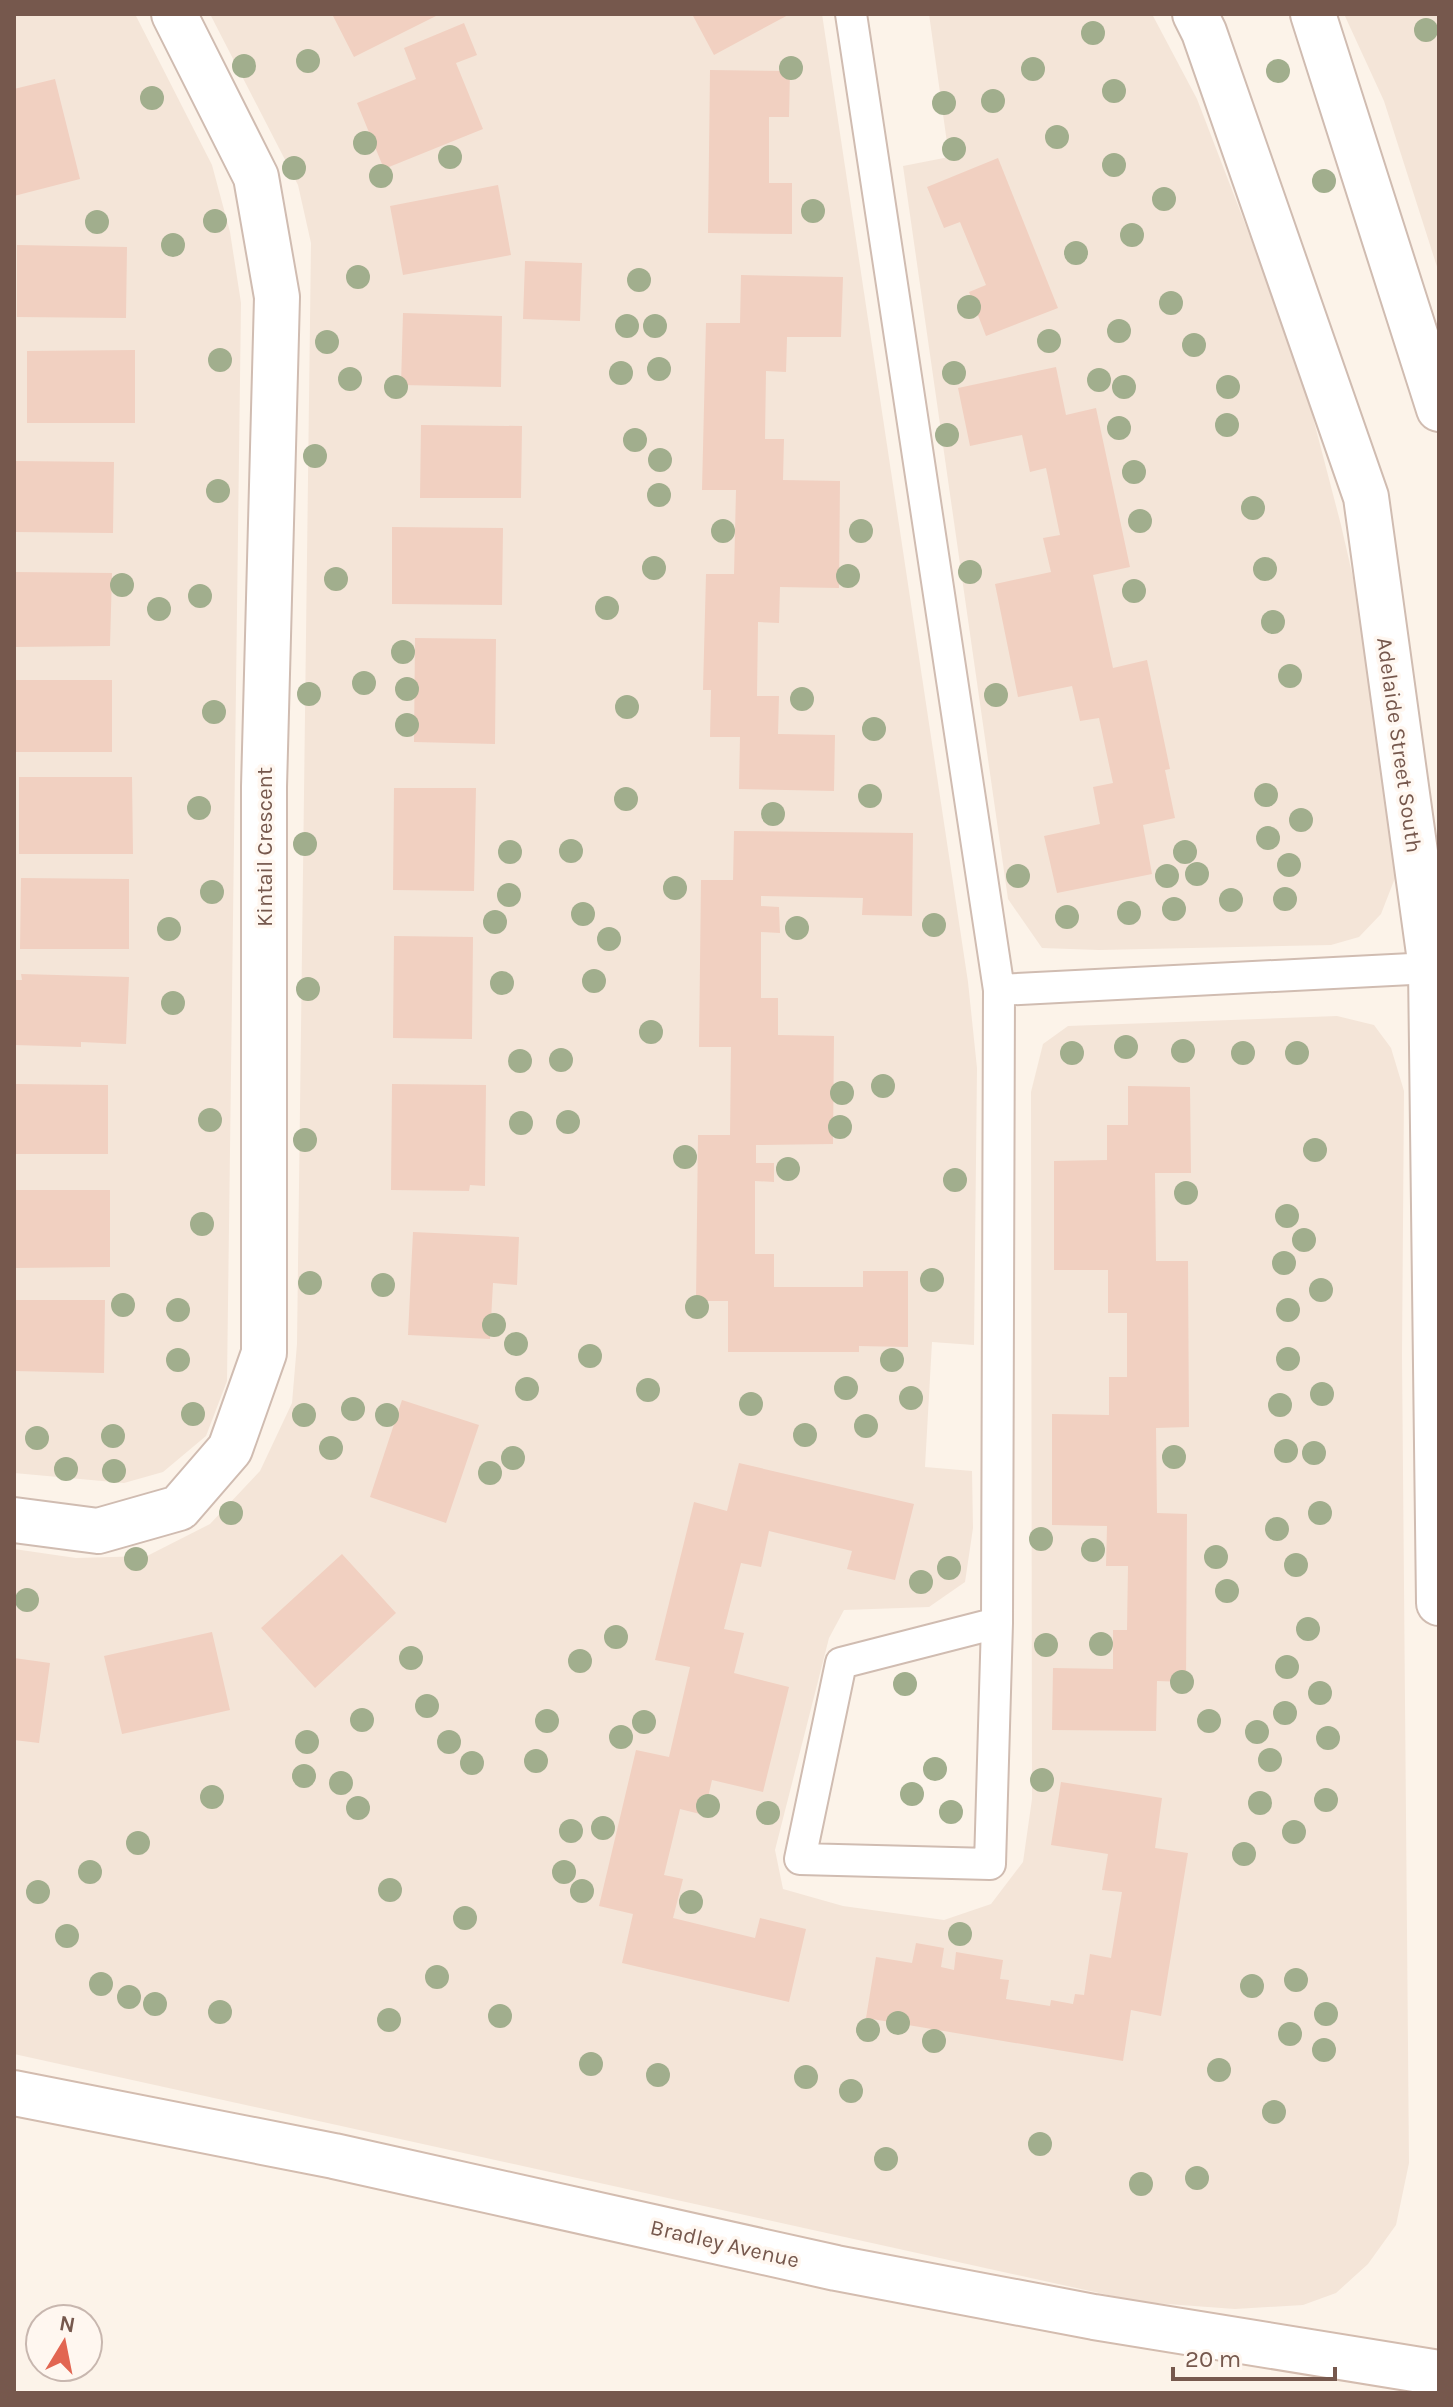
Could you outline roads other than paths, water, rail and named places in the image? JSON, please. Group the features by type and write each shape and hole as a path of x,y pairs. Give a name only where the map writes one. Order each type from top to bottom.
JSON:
{"street":[{"name":"Kintail Crescent","path":"14,1520 98,1531 179,1508 230,1449 264,1353 264,787 277,297 256,177 174,14"},
{"name":"Adelaide Street South","path":"1195,14 1204,32 1366,497 1435,968 1439,1603"},
{"path":"1313,14 1439,409"},
{"name":"Bradley Avenue","path":"14,2093 334,2156 836,2268 1094,2317 1439,2373"}],"lane":[{"path":"851,14 999,990 997,1623 990,1864 800,1859 841,1663 997,1623"},
{"path":"999,990 1435,968"}]}
